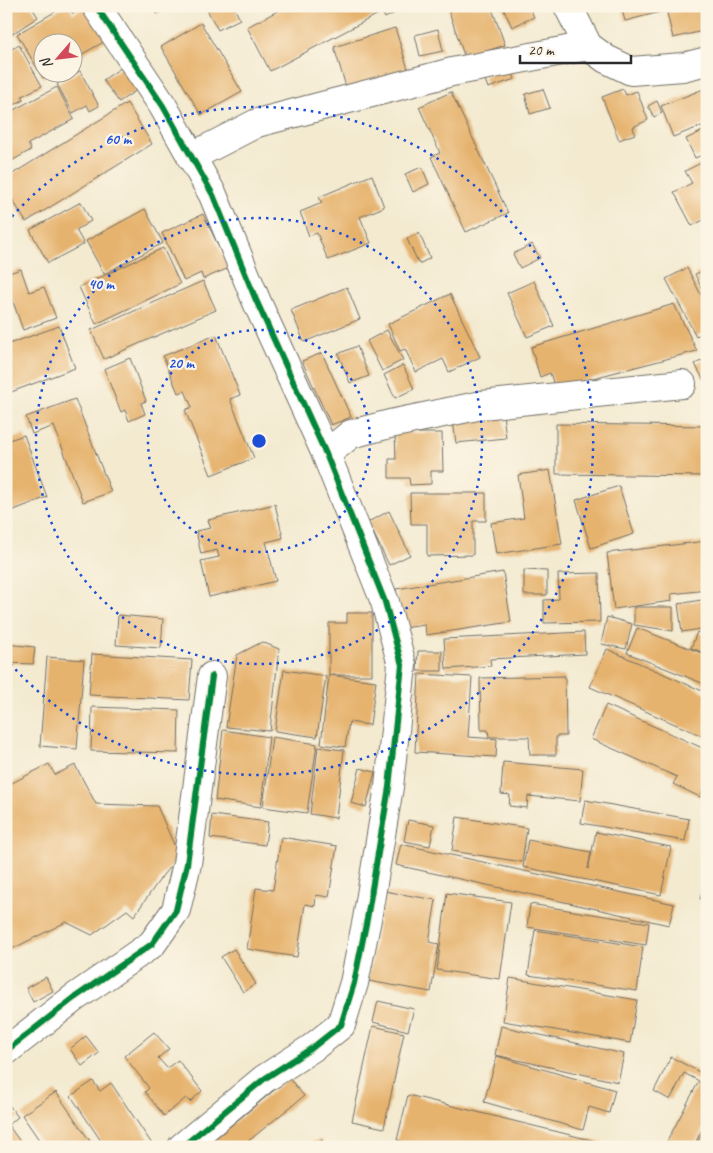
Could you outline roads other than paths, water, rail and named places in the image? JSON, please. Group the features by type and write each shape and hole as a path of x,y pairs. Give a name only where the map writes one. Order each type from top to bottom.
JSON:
{"street":[{"path":"96,6 163,106 213,195 256,300 326,454 385,602 402,665 389,787 367,918 354,983 341,1025 312,1048 264,1079 182,1147"},
{"path":"568,6 588,46 606,59 631,71 683,67 707,61"},
{"path":"191,157 257,123 452,72 588,46"},
{"path":"326,454 351,434 482,405 682,384"},
{"path":"6,1051 74,998 152,944 176,910 187,864 212,676"}]}
